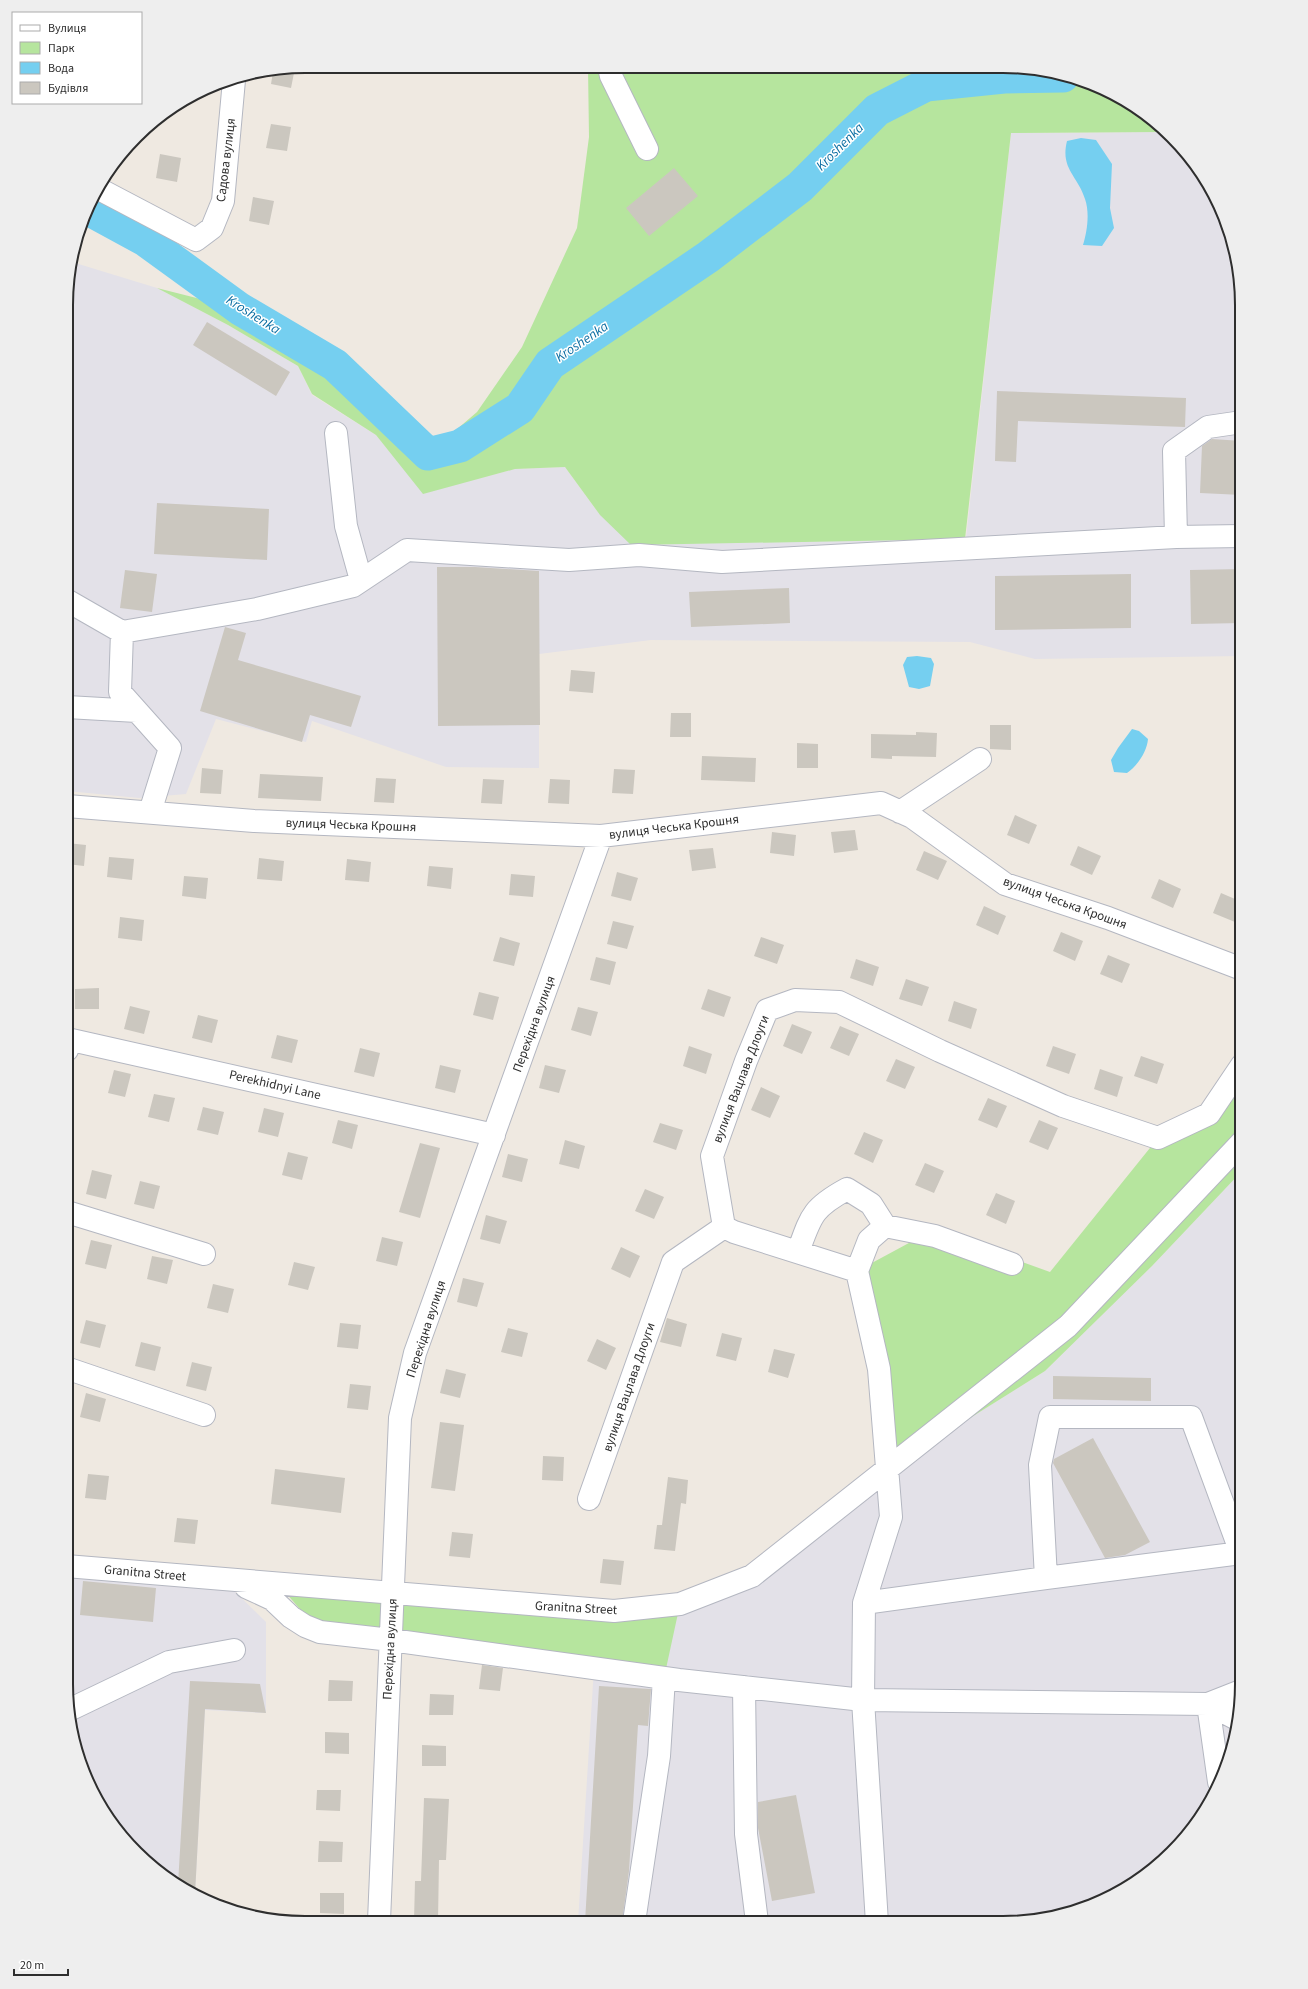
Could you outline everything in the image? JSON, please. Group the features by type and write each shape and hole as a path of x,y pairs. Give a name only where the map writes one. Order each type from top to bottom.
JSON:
{"street":[{"path":"610,73 647,149"},
{"name":"Садова вулиця","path":"103,191 196,240 212,228 223,201 234,84"},
{"path":"1176,537 1174,451 1208,427 1235,423"},
{"path":"336,433 346,526 361,580"},
{"path":"73,604 122,632 257,609 353,586 407,550 569,560 639,555 722,562 1176,537 1235,536"},
{"path":"122,632 120,692 170,748 150,812"},
{"path":"73,707 137,711"},
{"path":"900,812 980,759"},
{"name":"вулиця Чеська Крошня","path":"73,806 254,821 601,836 881,803 912,817 1005,884 1108,918 1235,966"},
{"name":"Перехідна вулиця","path":"378,1916 400,1418 415,1353 601,836"},
{"name":"вулиця Вацлава Длоуги","path":"589,1499 673,1262 724,1227 712,1156 746,1061 767,1010 795,1000 839,1002 940,1051 1063,1106 1158,1138 1210,1114 1235,1076"},
{"name":"Perekhidnyi Lane","path":"73,1040 494,1135"},
{"name":"Granitna Street","path":"73,1567 614,1611 680,1604 752,1576 1068,1326 1235,1149"},
{"path":"798,1252 810,1218 827,1200 847,1189 871,1204 885,1226 935,1236 1012,1264"},
{"path":"73,1214 204,1254"},
{"path":"877,1916 863,1700 864,1603 891,1517 879,1369 857,1271 869,1240 885,1226"},
{"path":"724,1227 857,1271"},
{"path":"73,1370 204,1415"},
{"path":"1046,1578 1040,1465 1050,1417 1191,1417 1235,1537"},
{"path":"864,1603 1235,1554"},
{"name":"Granitna Street","path":"224,1580 250,1589 272,1599 291,1617 305,1626 320,1632 391,1640 664,1678 863,1700 1208,1704"},
{"path":"74,1707 169,1662 234,1650"},
{"path":"635,1916 659,1756 664,1678"},
{"path":"744,1687 746,1834 756,1916"},
{"path":"1208,1704 1235,1694"},
{"path":"1208,1704 1233,1717"},
{"path":"1208,1704 1218,1772"}],"shaded area":[{"path":"1157,132 1177,152 1196,176 1217,216 1231,260 1235,290 1235,656 1035,659 970,642 651,640 539,654 539,768 446,767 312,721 306,742 216,719 186,794 139,798 73,792 73,290 77,263 157,288 228,325 298,366 312,395 376,435 423,493 515,469 565,467 600,515 966,538 1011,133"},
{"path":"1235,1178 1235,1699 1231,1729 1217,1773 1196,1813 1177,1837 1144,1868 1119,1885 1105,1892 1077,1904 1063,1908 1048,1912 1018,1916 578,1916 594,1668 680,1604 752,1576 887,1470 1045,1371 1152,1266"},
{"path":"73,1567 223,1580 266,1622 266,1713 205,1710 195,1888 164,1868 131,1837 112,1813 104,1800 85,1758 77,1729 73,1699"}],"green space":[{"path":"588,73 1018,73 1048,77 1092,91 1132,112 1157,132 1011,133 965,539 631,545 600,515 565,467 515,469 423,494 376,435 312,394 298,366 228,325 157,288 240,309 335,365 428,454 477,412 522,347 577,228 589,137"},
{"path":"1235,1075 1235,1178 1152,1266 1045,1371 887,1470 857,1271 933,1230 1050,1272 1158,1138 1209,1114"},
{"path":"278,1584 680,1604 664,1678 320,1632"}],"water":[{"path":"1081,138 1096,140 1112,164 1110,208 1114,228 1102,246 1083,245 1086,234 1087,204 1066,159 1065,151 1067,141"},
{"path":"917,656 931,658 934,664 930,686 919,689 909,687 903,665 907,657"},
{"path":"1132,729 1139,731 1148,739 1144,754 1138,763 1127,773 1114,772 1111,760"}],"building":[{"path":"294,73 291,88 271,84 272,75"},
{"path":"271,124 291,127 287,151 266,148"},
{"path":"160,154 181,158 177,182 156,178"},
{"path":"674,168 698,196 649,236 626,208"},
{"path":"253,197 274,201 269,225 249,221"},
{"path":"207,322 290,372 276,396 193,345"},
{"path":"997,391 1186,398 1185,427 1018,421 1016,462 995,461"},
{"path":"1212,439 1235,441 1235,495 1200,493 1202,446"},
{"path":"157,503 269,509 267,560 154,554"},
{"path":"437,567 475,567 539,571 540,725 438,726"},
{"path":"1235,569 1235,623 1191,624 1190,570"},
{"path":"125,570 157,574 152,612 120,608"},
{"path":"1131,574 1131,628 995,630 995,576"},
{"path":"789,588 790,623 691,627 689,592"},
{"path":"225,627 246,633 238,660 361,696 351,727 310,715 302,742 200,711"},
{"path":"571,670 595,672 593,693 569,691"},
{"path":"671,713 691,713 691,737 670,737"},
{"path":"990,725 1011,725 1011,750 990,749"},
{"path":"916,732 937,733 936,757 892,756 892,759 871,758 871,734 916,735"},
{"path":"797,743 818,744 818,768 797,768"},
{"path":"702,756 756,758 755,782 701,780"},
{"path":"202,768 223,770 221,794 200,793"},
{"path":"614,769 635,770 633,794 612,793"},
{"path":"260,774 323,777 321,801 258,798"},
{"path":"376,778 396,779 394,803 374,802"},
{"path":"483,779 504,780 502,804 481,803"},
{"path":"550,779 570,780 569,804 548,803"},
{"path":"1015,815 1037,825 1029,844 1007,835"},
{"path":"855,830 858,850 834,853 831,832"},
{"path":"772,832 796,835 794,856 770,853"},
{"path":"73,844 86,845 84,866 73,865"},
{"path":"1078,846 1101,856 1092,875 1070,865"},
{"path":"713,848 716,868 692,871 689,850"},
{"path":"924,851 947,861 938,880 916,870"},
{"path":"109,857 134,859 132,880 107,877"},
{"path":"259,858 284,861 282,881 257,879"},
{"path":"347,859 371,862 369,882 345,880"},
{"path":"429,866 453,868 451,889 427,886"},
{"path":"617,872 638,878 631,901 611,896"},
{"path":"511,874 535,876 533,897 509,895"},
{"path":"184,876 208,878 206,899 182,896"},
{"path":"1159,879 1181,889 1173,908 1151,898"},
{"path":"1221,893 1235,899 1235,922 1213,913"},
{"path":"984,906 1006,916 998,935 976,925"},
{"path":"120,917 144,920 142,941 118,938"},
{"path":"613,921 634,926 627,949 607,944"},
{"path":"1061,932 1083,941 1075,961 1053,951"},
{"path":"500,937 520,943 514,966 493,961"},
{"path":"761,937 784,945 777,964 754,956"},
{"path":"1108,955 1130,964 1122,983 1100,974"},
{"path":"596,957 616,962 610,985 590,980"},
{"path":"856,959 879,967 873,986 850,978"},
{"path":"906,979 929,987 922,1006 899,999"},
{"path":"99,988 99,1009 75,1009 75,989"},
{"path":"708,989 731,997 724,1017 701,1009"},
{"path":"479,992 499,997 493,1020 473,1015"},
{"path":"954,1001 977,1009 971,1029 948,1021"},
{"path":"130,1006 150,1011 144,1034 124,1029"},
{"path":"578,1007 598,1012 591,1036 571,1030"},
{"path":"198,1015 218,1020 212,1043 192,1038"},
{"path":"792,1024 812,1032 802,1054 783,1046"},
{"path":"840,1026 859,1034 849,1056 830,1048"},
{"path":"277,1035 298,1040 292,1063 271,1058"},
{"path":"689,1046 712,1054 706,1074 683,1066"},
{"path":"1053,1046 1076,1054 1069,1074 1046,1066"},
{"path":"360,1048 380,1053 374,1077 354,1072"},
{"path":"1141,1056 1164,1064 1157,1084 1134,1076"},
{"path":"896,1059 915,1067 905,1089 886,1081"},
{"path":"440,1065 461,1070 455,1093 435,1088"},
{"path":"545,1065 566,1070 559,1093 539,1088"},
{"path":"1100,1069 1123,1077 1117,1097 1094,1089"},
{"path":"114,1070 131,1074 125,1097 108,1093"},
{"path":"761,1087 780,1096 770,1118 751,1110"},
{"path":"154,1094 175,1098 169,1122 148,1117"},
{"path":"988,1098 1007,1106 997,1128 978,1120"},
{"path":"203,1107 224,1112 218,1135 197,1130"},
{"path":"264,1108 284,1113 278,1137 258,1132"},
{"path":"338,1120 358,1125 352,1149 332,1143"},
{"path":"1039,1120 1058,1128 1048,1150 1029,1142"},
{"path":"660,1123 683,1130 676,1150 653,1142"},
{"path":"864,1132 883,1140 873,1163 854,1154"},
{"path":"565,1140 585,1146 579,1169 559,1164"},
{"path":"420,1143 440,1148 420,1218 399,1212"},
{"path":"288,1152 308,1157 302,1180 282,1175"},
{"path":"508,1154 528,1159 522,1182 502,1177"},
{"path":"925,1163 944,1171 934,1193 915,1185"},
{"path":"92,1170 112,1175 106,1199 86,1194"},
{"path":"140,1181 160,1186 154,1209 134,1204"},
{"path":"645,1189 664,1197 654,1219 635,1211"},
{"path":"996,1193 1015,1201 1006,1224 986,1215"},
{"path":"486,1215 507,1221 500,1244 480,1239"},
{"path":"382,1237 403,1242 397,1266 376,1261"},
{"path":"91,1240 112,1245 106,1269 85,1264"},
{"path":"621,1247 640,1256 630,1278 611,1269"},
{"path":"152,1256 173,1260 167,1284 147,1279"},
{"path":"294,1262 315,1267 308,1290 288,1285"},
{"path":"463,1278 484,1283 477,1307 457,1302"},
{"path":"213,1284 234,1289 228,1313 207,1308"},
{"path":"667,1318 687,1324 681,1347 660,1342"},
{"path":"86,1320 106,1325 100,1348 80,1343"},
{"path":"340,1323 361,1325 358,1349 337,1347"},
{"path":"508,1328 528,1333 522,1357 501,1352"},
{"path":"722,1333 742,1338 736,1361 716,1356"},
{"path":"597,1339 616,1348 606,1370 587,1361"},
{"path":"141,1342 161,1347 155,1371 135,1366"},
{"path":"774,1349 795,1354 788,1378 768,1372"},
{"path":"192,1362 212,1367 206,1391 186,1386"},
{"path":"446,1369 466,1374 460,1398 440,1393"},
{"path":"1053,1376 1151,1378 1151,1401 1053,1399"},
{"path":"350,1384 371,1386 368,1410 347,1408"},
{"path":"86,1393 106,1399 100,1422 80,1417"},
{"path":"440,1422 464,1425 455,1491 431,1488"},
{"path":"1093,1438 1150,1542 1125,1555 1105,1558 1053,1463 1054,1459"},
{"path":"543,1456 564,1457 563,1481 542,1480"},
{"path":"275,1469 345,1478 341,1513 271,1504"},
{"path":"88,1474 109,1476 106,1500 85,1498"},
{"path":"668,1477 688,1480 686,1504 681,1503 675,1551 654,1549 657,1525 662,1525"},
{"path":"177,1518 198,1520 195,1544 174,1542"},
{"path":"452,1532 473,1534 470,1558 449,1556"},
{"path":"603,1559 624,1561 621,1585 600,1583"},
{"path":"83,1581 156,1588 153,1622 80,1615"},
{"path":"482,1665 503,1668 500,1691 479,1689"},
{"path":"329,1680 353,1681 352,1701 328,1701"},
{"path":"190,1681 260,1684 266,1713 205,1709 195,1888 178,1878"},
{"path":"599,1686 651,1689 648,1726 638,1725 629,1871 623,1916 585,1916"},
{"path":"430,1694 454,1695 453,1715 429,1715"},
{"path":"325,1732 349,1733 349,1754 325,1753"},
{"path":"422,1745 446,1746 446,1766 422,1766"},
{"path":"317,1790 341,1790 340,1811 316,1810"},
{"path":"796,1795 815,1893 772,1901 758,1828 758,1802"},
{"path":"424,1798 449,1799 446,1860 439,1860 438,1916 414,1916 415,1881 421,1881"},
{"path":"319,1841 343,1842 342,1862 318,1862"},
{"path":"320,1893 344,1893 344,1914 320,1913"}],"waterway":[{"name":"Kroshenka","path":"93,212 145,240 240,309 335,365 428,454 460,446 520,408 550,364 708,257 800,187 877,110 926,85 1004,77 1043,76"}]}
